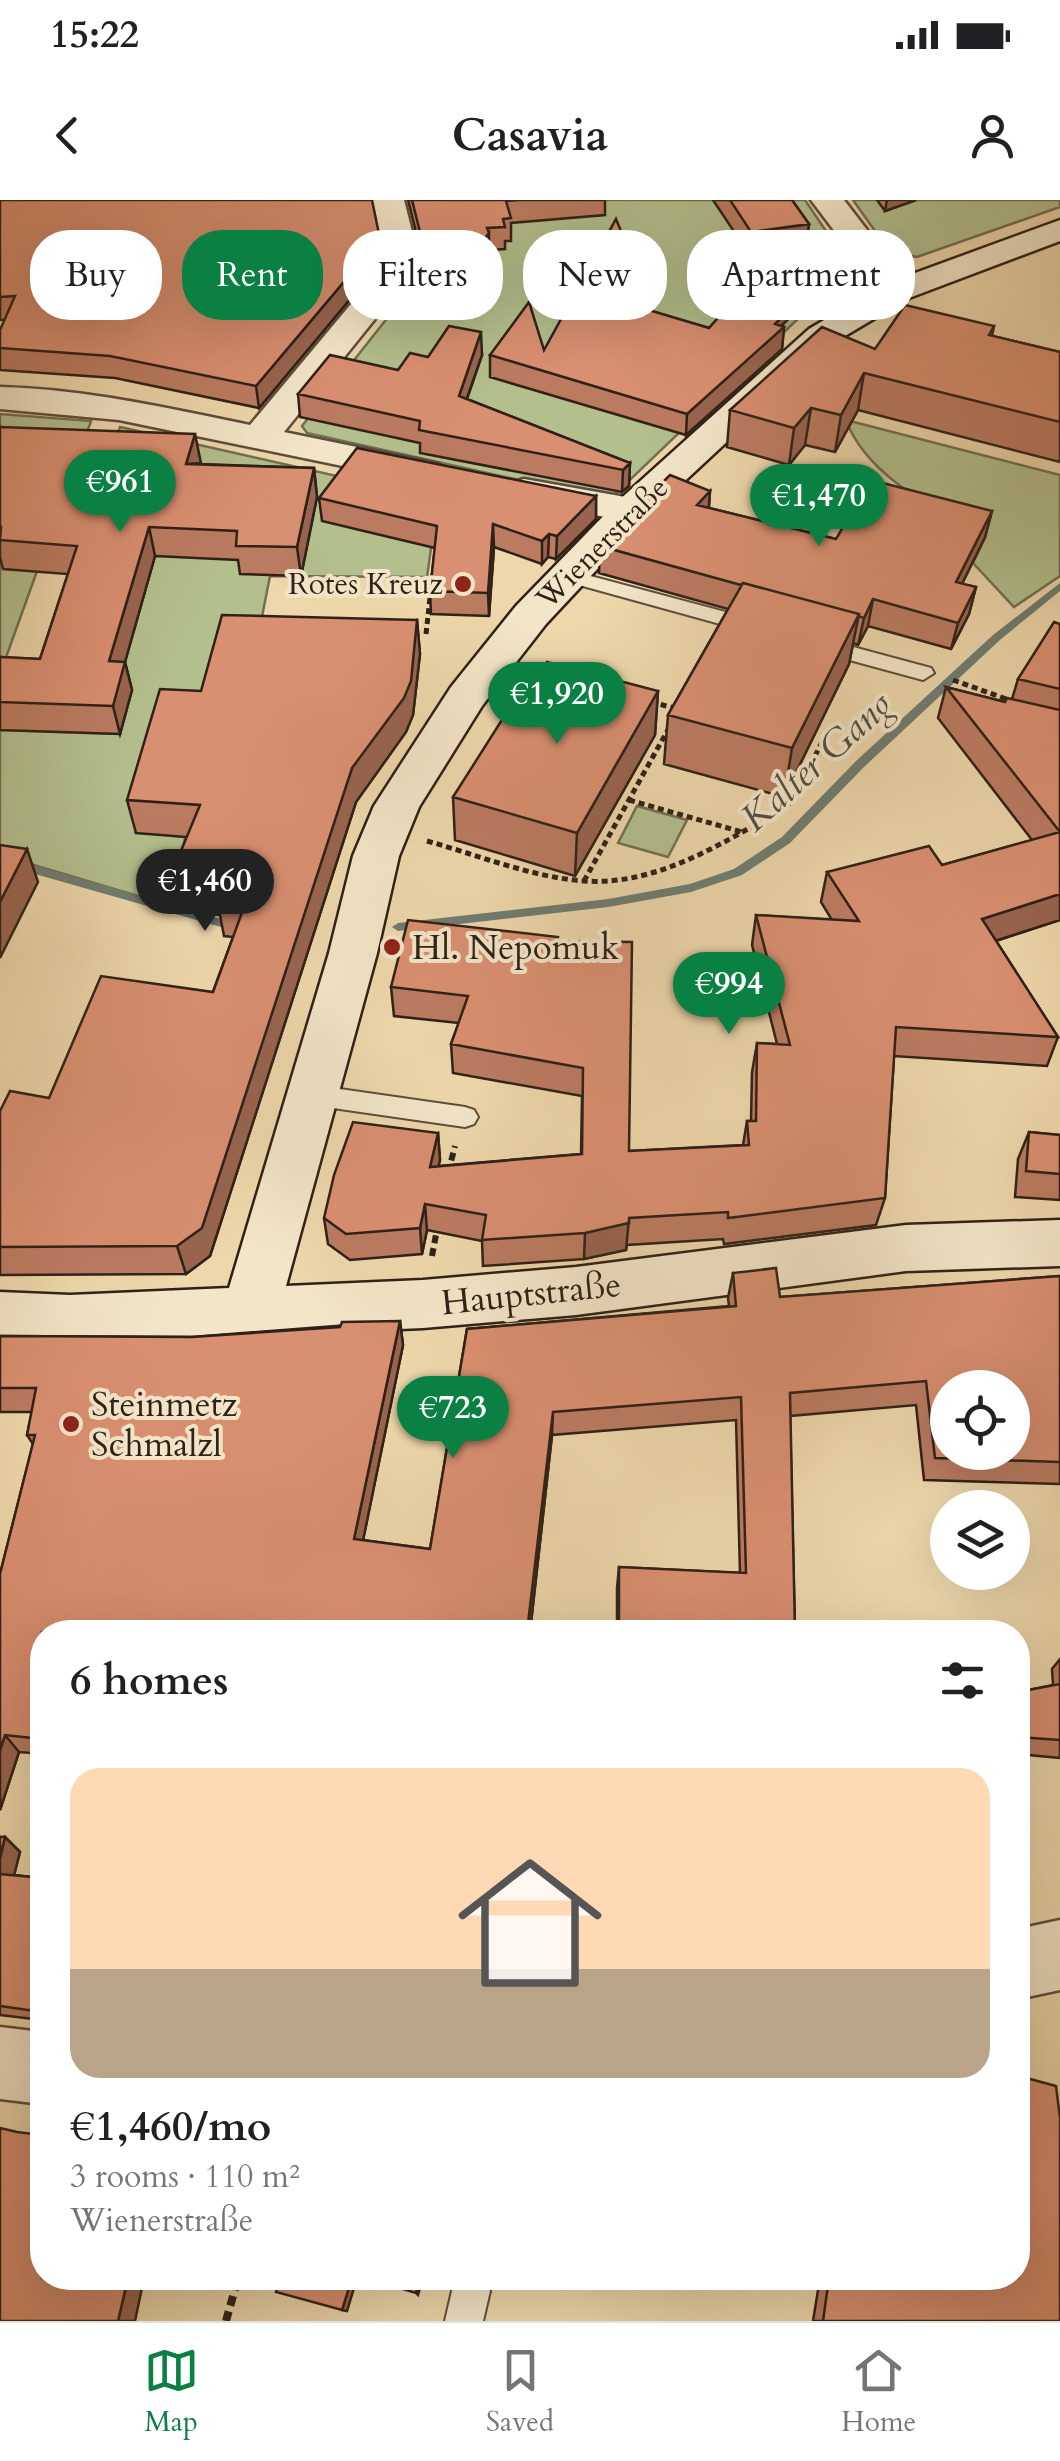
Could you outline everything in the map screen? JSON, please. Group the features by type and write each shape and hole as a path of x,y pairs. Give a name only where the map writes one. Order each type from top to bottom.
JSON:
{"street":[{"path":"258,438 403,262 388,200"},
{"path":"828,200 850,230"},
{"name":"Wienerstraße","path":"915,285 1060,230"},
{"name":"Wienerstraße","path":"250,1313 386,830 466,697 531,615 632,510 820,336 848,320"},
{"path":"0,398 88,404 459,478"},
{"path":"497,486 632,510"},
{"name":"Hauptstraße","path":"0,1316 70,1319 423,1304 576,1291 906,1248 1060,1243"},
{"path":"1030,1961 1060,1955"},
{"path":"0,2062 30,2066"}],"lane":[{"path":"568,576 923,673"},
{"path":"312,1095 465,1116"},
{"path":"464,2321 471,2290"}],"path":[{"path":"426,634 432,582"},
{"path":"972,687 1022,705"},
{"path":"584,881 687,694"},
{"path":"647,701 679,710"},
{"path":"386,830 584,881 660,870 742,832 792,800 826,734"},
{"path":"800,752 814,756"},
{"path":"629,800 742,832"},
{"path":"597,829 611,833"},
{"path":"447,1178 465,1116"},
{"path":"423,1304 440,1214"},
{"path":"226,2321 235,2290"}],"green space":[{"path":"413,200 805,200 825,230 687,230 687,320 797,320 609,500 307,433 302,426 386,320 503,320 503,230 421,230"},
{"path":"853,200 1060,200 1060,207 917,257 915,230 874,230"},
{"path":"0,414 91,421 0,674"},
{"path":"846,420 1060,475 1060,576 1014,607 973,563 985,537 925,503 886,475 856,440"},
{"path":"120,427 438,499 427,577 270,576 248,688 136,832 185,837 184,844 204,846 178,908 17,860 0,850 0,730 120,734 108,460"},
{"path":"637,806 687,820 668,857 618,843"}],"building":[{"path":"0,200 372,200 378,230 343,230 343,283 323,307 323,230 182,230 182,320 312,320 256,386 110,356 0,348 0,330 15,296 0,297"},
{"path":"412,200 518,200 506,201 511,218 503,219 505,227 420,230"},
{"path":"730,200 792,200 809,224 766,230 750,230"},
{"path":"915,307 994,326 989,335 1060,352 1060,422 864,373 841,415 811,408 794,428 730,410 822,327 875,349 895,320 915,320"},
{"path":"523,310 523,320 535,320 544,350 560,320 667,320 667,315 709,328 716,320 779,320 775,324 784,327 687,414 490,355"},
{"path":"449,326 481,332 459,396 630,463 623,470 419,430 420,421 298,394 330,355 398,370 410,353 428,357"},
{"path":"0,427 195,434 186,464 314,468 297,547 236,546 237,531 149,527 109,661 125,662 113,706 0,702 0,657 40,659 77,546 0,540"},
{"path":"357,448 596,496 557,536 549,534 542,541 493,524 488,593 430,591 437,526 319,498"},
{"path":"670,475 710,491 697,505 836,539 871,480 992,511 956,582 976,587 958,623 873,599 864,618 600,546"},
{"path":"743,583 859,614 792,748 668,715"},
{"path":"222,615 417,620 411,681 404,698 352,768 202,1228 177,1246 0,1247 0,1111 10,1091 49,1098 101,976 213,992 244,907 217,903 224,885 171,875 200,805 127,800 160,689 201,691"},
{"path":"1054,622 1060,624 1060,689 1018,679"},
{"path":"547,662 658,691 577,833 453,797 519,693 526,694"},
{"path":"946,687 1005,702 1007,698 1060,710 1060,832"},
{"path":"1060,832 1060,894 982,919 1058,1037 896,1027 885,1198 728,1218 728,1212 629,1218 629,1223 585,1233 482,1240 486,1215 425,1204 420,1228 346,1234 324,1218 353,1122 438,1133 430,1167 582,1154 583,1068 451,1044 468,996 391,987 408,920 558,937 557,941 632,942 629,1151 749,1145 747,1121 756,1121 757,1043 790,1045 756,915 859,921 827,872 929,846 942,865"},
{"path":"0,845 27,849 0,902"},
{"path":"1029,1132 1060,1135 1060,1174 1026,1171"},
{"path":"776,1268 780,1297 1060,1276 1060,1462 1030,1461 1030,1370 930,1370 930,1415 926,1381 790,1393 795,1620 619,1620 619,1567 746,1573 741,1397 553,1412 528,1620 30,1620 30,1738 5,1735 0,1750 0,1574 35,1435 27,1435 36,1388 0,1388 0,1336 192,1337 340,1327 342,1322 400,1321 354,1539 430,1549 467,1329 736,1306 733,1273"},
{"path":"1060,1684 1060,1740 1030,1738 1030,1690"},
{"path":"0,1874 30,1877 30,2010 0,2006"},
{"path":"1030,2079 1056,2086 1060,2118 1060,2321 823,2321 827,2290 1030,2290"},
{"path":"0,2128 30,2134 30,2290 125,2290 118,2321 0,2321"},
{"path":"277,2290 348,2290 342,2310"}],"waterway":[{"name":"Kalter Gang","path":"398,927 608,903 691,888 738,872 786,840 860,764 997,637 1060,586"},
{"name":"Kalter Gang","path":"0,860 228,925"}],"place":[{"name":"Rotes Kreuz","path":"463,584"},
{"name":"Hl. Nepomuk","path":"392,947"},
{"name":"Steinmetz Schmalzl","path":"71,1424"}]}
